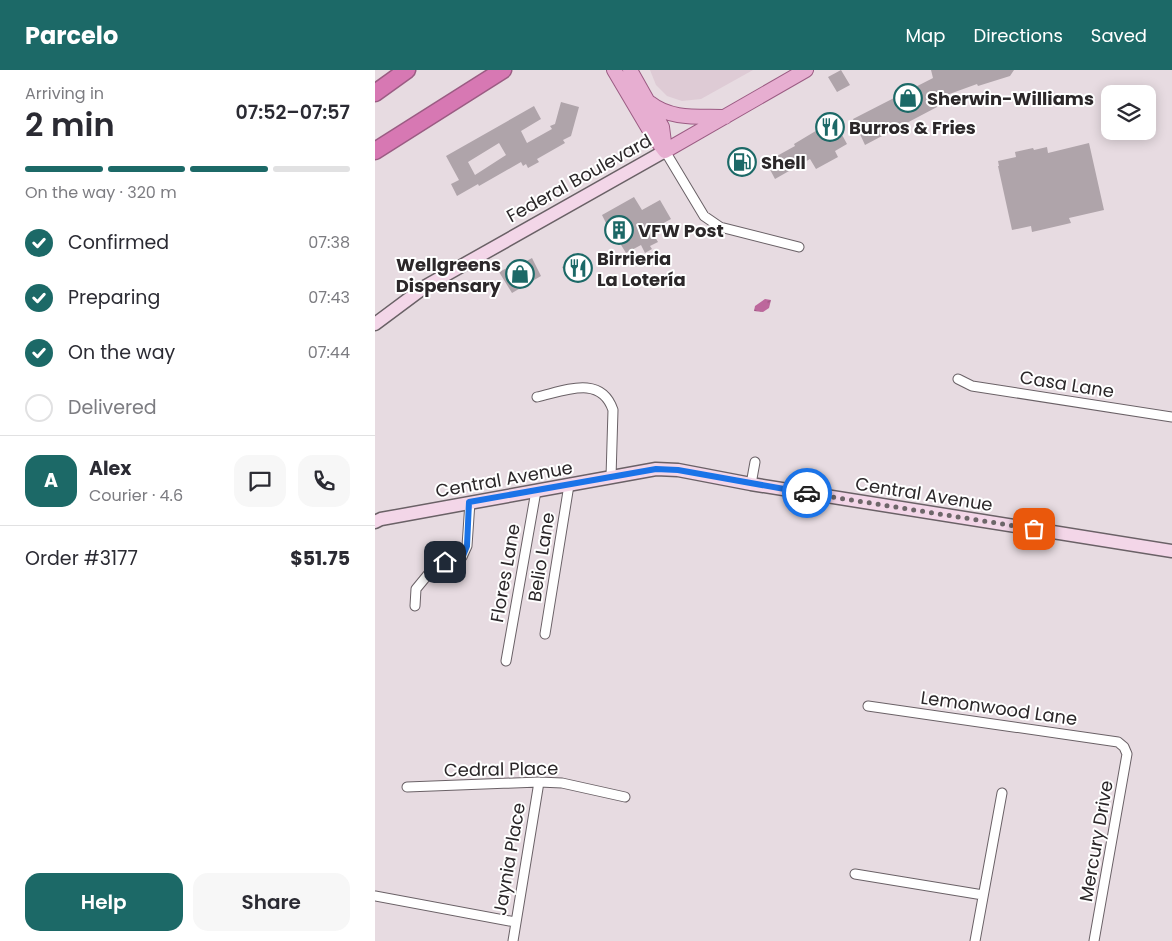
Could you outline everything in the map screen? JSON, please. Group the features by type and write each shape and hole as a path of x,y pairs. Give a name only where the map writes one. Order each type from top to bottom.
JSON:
{"highway":[{"path":"375,93 407,70"},
{"path":"375,151 503,70"}],"main road":[{"path":"615,70 650,131 665,151"},
{"path":"630,70 662,127 665,151"},
{"name":"Federal Boulevard","path":"665,151 806,70"},
{"path":"649,102 659,110 674,115 725,117"}],"street":[{"path":"665,151 704,216 720,227 799,247"},
{"name":"Federal Boulevard","path":"375,324 426,286 665,151"},
{"name":"Casa Lane","path":"957,379 972,386 1172,417"},
{"path":"537,396 584,387 602,392 613,410 611,477"},
{"path":"751,484 755,462"},
{"name":"Central Avenue","path":"375,522 381,518 656,469 678,470 751,484 1172,551"},
{"name":"Belio Lane","path":"545,634 569,485"},
{"name":"Flores Lane","path":"506,661 536,491"},
{"path":"415,606 416,589 430,572 445,562 462,558 467,546 469,502"},
{"name":"Lemonwood Lane","path":"868,706 1118,742 1124,747"},
{"name":"Mercury Drive","path":"1094,941 1127,754 1124,747"},
{"name":"Cedral Place","path":"407,787 539,782 562,783 625,797"},
{"name":"Jaynia Place","path":"513,941 539,782"},
{"path":"975,941 1002,793"},
{"path":"855,874 983,896"},
{"path":"375,896 515,922"}],"shaded area":[{"path":"650,70 753,70 701,99 682,101 667,96 656,85"}],"water":[{"path":"765,299 771,300 769,308 763,312 754,311 755,306"}],"building":[{"path":"841,70 850,85 837,92 828,77"},
{"path":"931,70 1014,70 1010,76 978,86 977,84 933,100 937,107 865,145 853,119 933,78"},
{"path":"561,102 579,107 571,136 563,140 565,143 537,159 539,162 528,168 526,164 523,166 521,162 457,196 451,184 459,180 446,156 534,106 541,119 521,131 527,143 552,129 550,126 555,124","holes":["499,143 506,155 475,175 468,162"]},
{"path":"834,120 847,144 835,151 838,157 816,169 810,159 775,179 766,162 795,146 794,144"},
{"path":"1089,143 1104,210 1069,218 1071,223 1032,232 1031,226 1012,230 998,161 1016,157 1015,152 1033,148 1034,150 1047,147 1048,153"},
{"path":"634,197 642,210 660,200 671,219 651,230 658,242 650,246 652,249 645,253 641,245 626,253 618,240 615,241 602,215"},
{"name":"Wellgreens Dispensary","path":"532,258 541,276 512,293 499,272 507,268 509,271"},
{"path":"578,258 586,271 570,280 562,267"}],"way so far":[{"path":"807,493 1034,529"}],"place":[{"name":"Sherwin-Williams","path":"908,98"},
{"name":"Burros & Fries","path":"830,127"},
{"name":"Shell","path":"742,162"},
{"name":"VFW Post","path":"619,230"},
{"name":"Birrieria La Lotería","path":"578,268"},
{"name":"Wellgreens Dispensary","path":"520,274"}],"route":[{"path":"445,562 462,558 467,546 469,502 656,469 678,470 807,493"}]}
